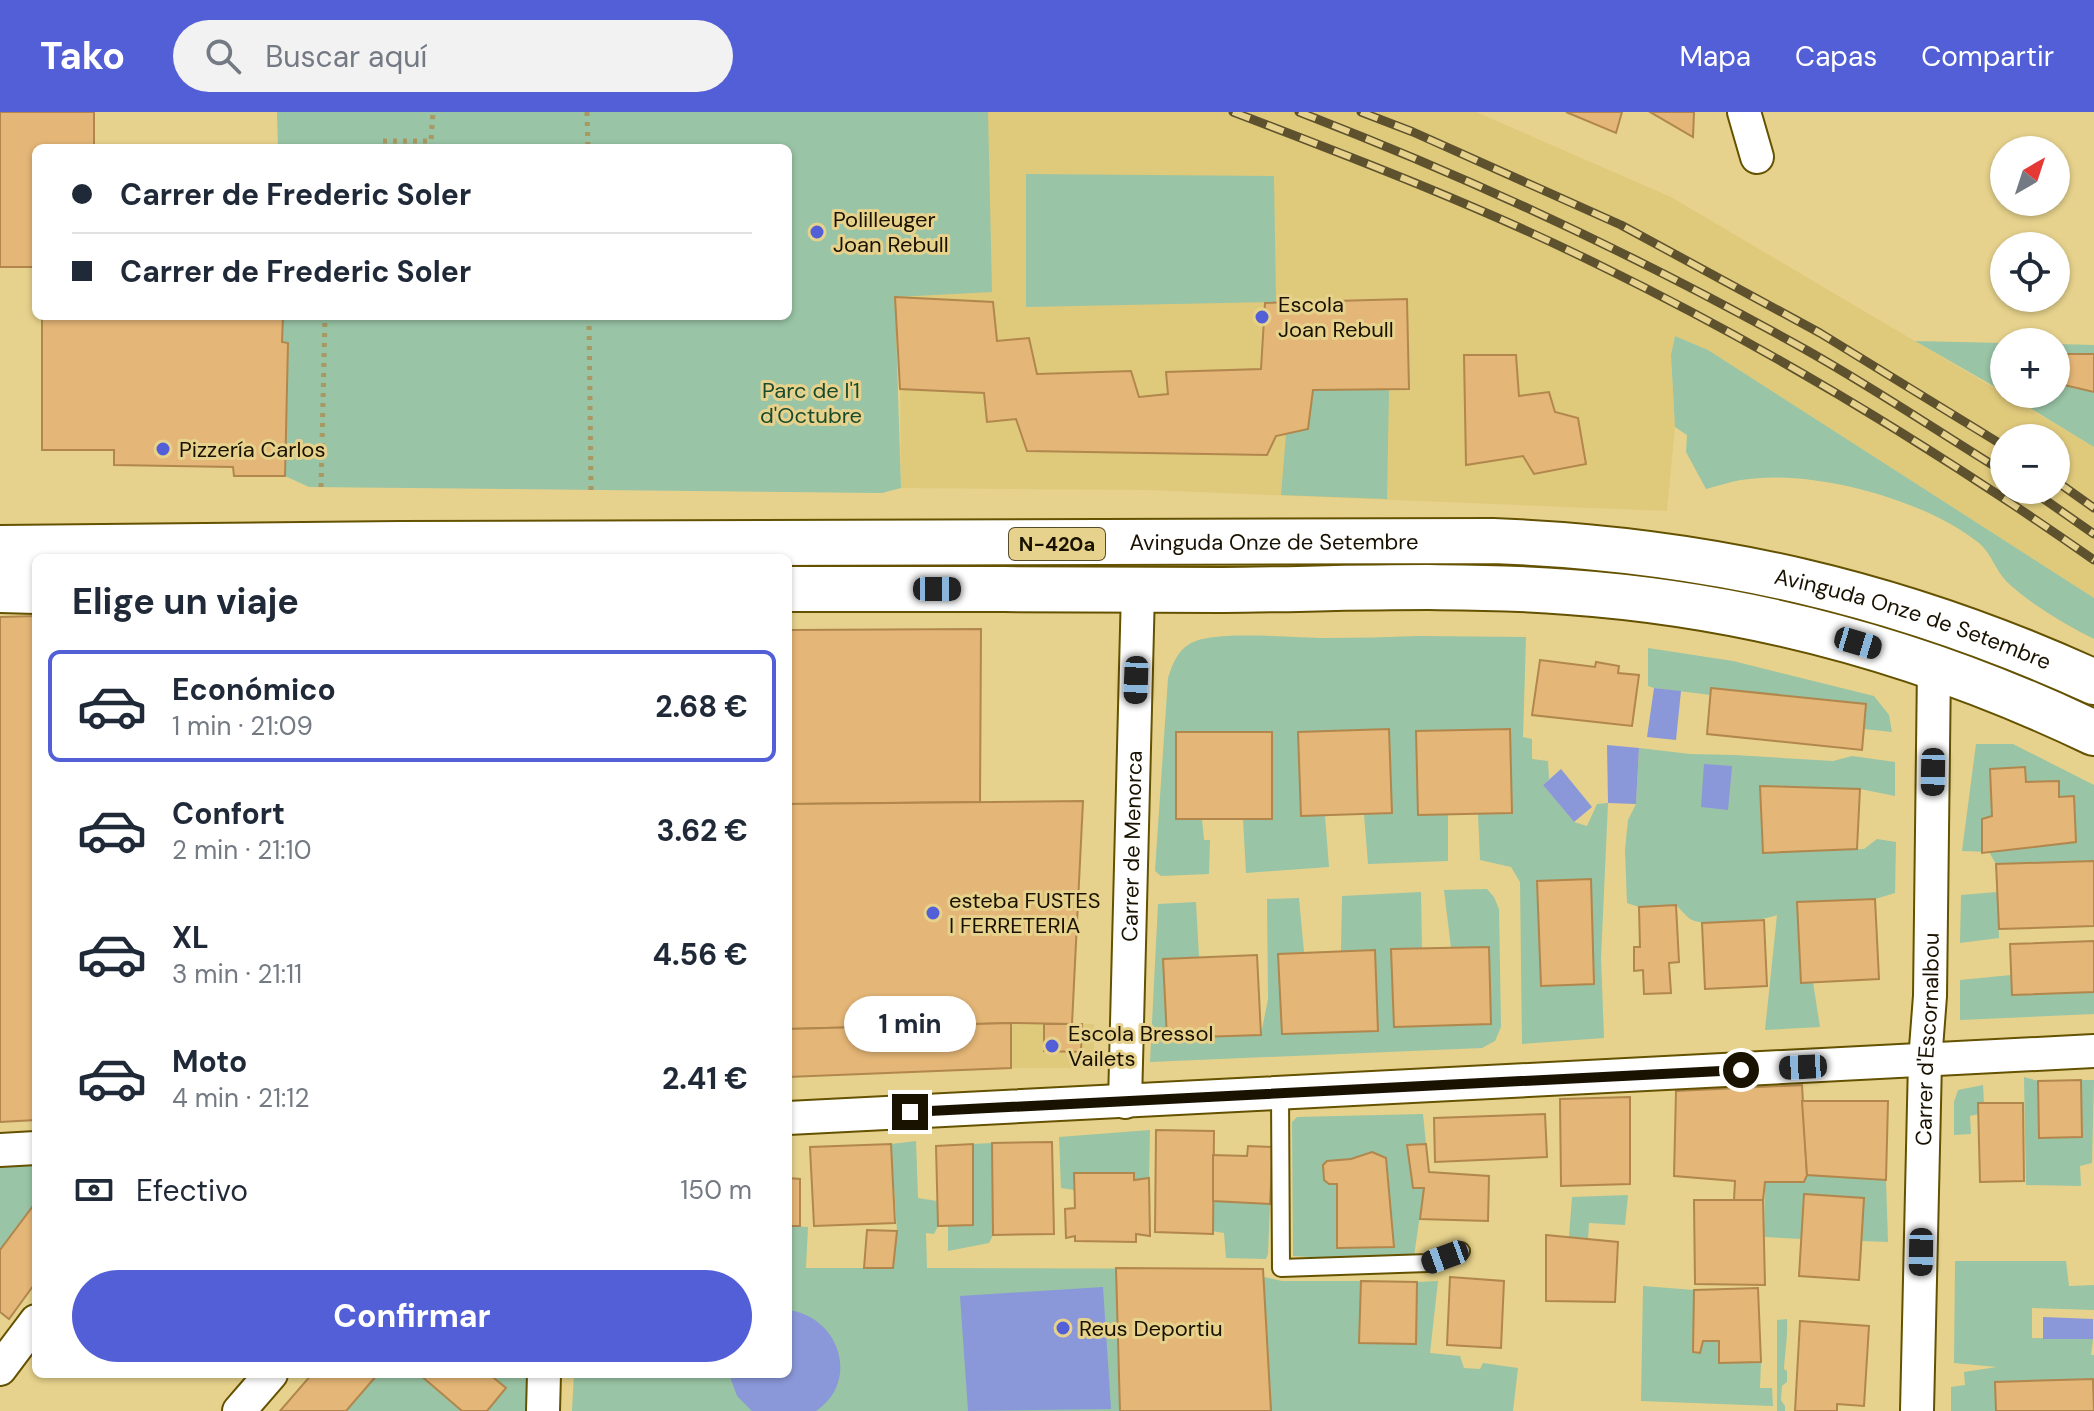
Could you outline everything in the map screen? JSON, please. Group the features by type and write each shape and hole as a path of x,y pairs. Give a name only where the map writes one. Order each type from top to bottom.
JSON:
{"main road":[{"name":"Avinguda Onze de Setembre","path":"0,548 1477,541 1561,544 1701,560 1855,593 1997,640 2094,682"},
{"name":"Avinguda Onze de Setembre","path":"792,589 1488,588 1613,596 1728,611 1833,635 2024,699 2094,733"},
{"path":"0,590 32,591"}],"street":[{"path":"1744,112 1757,157"},
{"name":"Carrer de Menorca","path":"1125,1102 1138,590"},
{"name":"Carrer d'Escornalbou","path":"1917,1411 1925,1061 1930,996 1934,667"},
{"path":"792,1118 2094,1051"},
{"path":"0,1150 32,1148"},
{"path":"0,1369 32,1326"},
{"path":"239,1411 268,1378"},
{"path":"543,1411 544,1378"}],"lane":[{"path":"1280,1094 1281,1268 1428,1263 1461,1251"}],"path":[{"path":"380,144 380,141 431,141 433,112"},
{"path":"587,112 588,144"},
{"path":"321,487 325,320"},
{"path":"589,320 591,491"}],"shaded area":[{"name":"Escola Joan Rebull","path":"885,112 1476,112 1671,197 1990,386 1990,408 2028,408 2055,424 1990,424 1990,504 2070,504 2070,433 2094,447 2094,598 1708,350 1675,336 1671,355 1675,427 1667,511 1148,490 901,488 900,389"},
{"name":"Escola Bressol Vailets","path":"1011,1023 1094,1024 1094,1068 1011,1068"}],"green space":[{"name":"Parc de l'1 d'Octubre","path":"277,112 988,112 992,292 895,297 901,488 882,493 309,487 285,476 288,343 282,342 283,320 792,320 792,144 278,144"},
{"path":"1026,174 1274,176 1276,302 1026,307"},
{"path":"1675,336 1708,350 2094,598 2094,639 2049,614 2017,590 2003,578 1979,543 1956,527 1898,501 1833,483 1769,477 1706,489 1686,452 1687,435 1675,427 1671,355"},
{"path":"1915,341 1990,343 1990,384"},
{"path":"2070,344 2094,345 2094,447 2070,432 2070,424 2056,424 2030,408 2070,408"},
{"path":"1389,389 1387,499 1281,495 1286,434 1313,390"},
{"path":"1218,637 1526,637 1523,737 1532,739 1532,759 1548,761 1549,779 1543,785 1574,822 1587,826 1597,804 1608,803 1601,958 1604,1038 1522,1044 1520,882 1511,867 1480,860 1478,814 1512,812 1510,729 1416,731 1418,814 1448,814 1448,861 1368,864 1364,814 1392,812 1389,729 1298,732 1301,815 1325,816 1329,867 1246,873 1243,819 1272,818 1272,733 1177,732 1176,818 1202,819 1204,840 1210,840 1209,874 1161,876 1155,871 1168,678 1182,650 1191,643"},
{"path":"1648,648 1733,661 1874,696 1889,715 1892,732 1864,729 1866,704 1711,695 1648,686"},
{"path":"1976,744 2013,744 2094,785 2094,861 1996,864 1989,852 1962,851"},
{"path":"1639,748 1690,754 1833,761 1852,756 1895,762 1895,796 1860,789 1760,786 1763,852 1864,849 1877,839 1896,842 1895,893 1875,899 1797,903 1801,982 1813,982 1820,1027 1765,1030 1777,915 1708,923 1690,919 1676,905 1639,907 1627,903 1625,850 1628,820 1636,804"},
{"path":"1487,889 1499,909 1501,1027 1495,1041 1482,1048 1150,1062 1158,904 1196,902 1199,957 1163,959 1167,1038 1261,1034 1268,999 1267,899 1299,898 1304,952 1278,954 1282,1034 1378,1030 1375,950 1341,951 1342,896 1421,892 1422,949 1394,1027 1491,1024 1489,947 1451,948 1444,890"},
{"path":"1997,892 1999,938 1960,943 1961,895"},
{"path":"2011,975 2013,995 2094,992 2094,1014 1960,1020 1960,980"},
{"path":"2024,1077 2038,1081 2040,1138 2082,1137 2081,1080 2094,1080 2092,1163 2080,1166 2081,1186 2026,1185"},
{"path":"1983,1085 1984,1103 1979,1103 1979,1114 1970,1116 1971,1134 1954,1135 1954,1102 1958,1090"},
{"path":"1423,1114 1426,1144 1407,1145 1424,1188 1414,1256 1338,1259 1293,1256 1292,1122 1297,1117"},
{"path":"1150,1130 1149,1178 1134,1180 1134,1173 1074,1174 1074,1190 1061,1188 1059,1137"},
{"name":"Reus Deportiu","path":"916,1141 918,1198 937,1201 938,1226 934,1234 926,1233 927,1268 1263,1269 1264,1277 1282,1281 1361,1281 1360,1342 1415,1344 1417,1282 1438,1281 1430,1353 1460,1356 1464,1368 1480,1369 1483,1363 1518,1368 1513,1411 572,1411 574,1378 792,1378 792,1226 808,1227 806,1268 892,1268 897,1231 891,1144"},
{"path":"992,1143 993,1235 989,1243 948,1251 948,1225 973,1225 973,1144"},
{"path":"32,1148 32,1207 0,1250 0,1150"},
{"path":"1807,1175 1886,1180 1888,1242 1862,1241 1864,1198 1805,1194 1801,1239 1764,1237 1765,1182 1804,1182"},
{"path":"1628,1195 1625,1225 1589,1223 1588,1238 1569,1237 1572,1197"},
{"path":"1213,1201 1270,1204 1266,1259 1226,1258 1224,1233 1212,1231"},
{"path":"1955,1261 2066,1261 2069,1286 2094,1285 2094,1310 2032,1308 2032,1338 2093,1339 2094,1411 1951,1411 1951,1387 1965,1385 1964,1372 1997,1367 1954,1363"},
{"path":"1643,1286 1694,1290 1700,1353 1703,1341 1719,1341 1720,1363 1761,1362 1760,1388 1772,1388 1773,1406 1641,1401"},
{"path":"1787,1319 1784,1369 1787,1371 1787,1382 1782,1386 1781,1400 1785,1411 1777,1411 1777,1320"},
{"path":"375,1378 424,1378 462,1411 346,1411"},
{"path":"489,1378 544,1378 543,1411 487,1411"}],"water":[{"path":"1654,688 1681,691 1676,740 1647,737"},
{"path":"1607,745 1639,748 1636,804 1608,803"},
{"path":"1704,764 1732,766 1728,810 1701,807"},
{"path":"1561,769 1592,807 1574,822 1543,785"},
{"path":"1103,1287 1111,1409 968,1411 960,1296"},
{"path":"792,1311 820,1324 831,1337 838,1352 838,1383 830,1398 816,1411 752,1411 737,1396 730,1378 792,1378"},
{"path":"2043,1317 2093,1319 2093,1339 2043,1339"}],"building":[{"path":"0,112 94,112 94,144 32,144 32,267 0,267"},
{"path":"1566,112 1622,112 1616,133"},
{"path":"1650,112 1694,112 1693,137"},
{"path":"895,297 993,302 997,341 1029,338 1037,374 1131,371 1139,397 1168,394 1166,372 1261,369 1265,303 1407,299 1409,389 1313,390 1308,429 1276,436 1267,455 1027,451 1016,419 987,422 984,393 900,389"},
{"path":"42,320 283,320 282,342 288,343 285,476 234,476 233,467 114,465 114,450 42,450"},
{"path":"2070,354 2094,354 2094,392 2070,386"},
{"path":"1464,355 1516,355 1519,396 1549,392 1555,412 1578,418 1586,464 1534,474 1523,456 1466,465"},
{"path":"32,616 32,1120 0,1122 0,617"},
{"path":"981,629 980,802 792,804 792,630"},
{"path":"1540,660 1595,667 1596,662 1619,666 1618,673 1639,675 1632,726 1532,715"},
{"path":"1711,688 1866,704 1862,750 1707,734"},
{"path":"1389,729 1392,813 1301,816 1298,732"},
{"path":"1510,729 1512,813 1418,815 1416,731"},
{"path":"1176,732 1272,732 1272,819 1176,819"},
{"path":"2025,767 2026,782 2059,781 2059,797 2074,796 2076,842 1982,853 1982,819 1992,816 1990,769"},
{"path":"1760,786 1860,789 1857,849 1763,853"},
{"name":"esteba FUSTES I FERRETERIA","path":"1083,801 1072,1024 792,1029 792,804"},
{"path":"2094,861 2094,926 1999,929 1996,864"},
{"path":"1591,879 1594,984 1541,986 1537,881"},
{"path":"1875,899 1879,979 1801,983 1797,902"},
{"path":"1676,905 1679,962 1669,963 1671,993 1644,994 1643,970 1634,971 1634,947 1640,947 1639,907"},
{"path":"1764,920 1767,986 1705,989 1702,923"},
{"path":"2094,941 2094,992 2012,995 2010,944"},
{"path":"1489,947 1491,1024 1394,1027 1391,949"},
{"path":"1375,950 1378,1031 1282,1034 1278,954"},
{"path":"1257,955 1261,1035 1167,1038 1163,959"},
{"path":"1011,1023 1011,1068 792,1077 792,1029"},
{"path":"1044,1024 1082,1024 1081,1052 1044,1051"},
{"path":"2081,1080 2082,1137 2039,1138 2038,1081"},
{"path":"1802,1085 1807,1175 1804,1182 1765,1182 1763,1200 1734,1200 1735,1181 1674,1176 1676,1091"},
{"path":"1630,1097 1630,1184 1561,1186 1560,1099"},
{"path":"1802,1101 1888,1101 1886,1180 1807,1175"},
{"path":"1978,1103 2023,1103 2024,1181 1980,1182"},
{"path":"1545,1114 1547,1157 1435,1162 1434,1118"},
{"path":"1156,1130 1214,1131 1213,1234 1155,1232"},
{"path":"1052,1142 1054,1234 993,1235 992,1143"},
{"path":"891,1144 895,1223 814,1226 810,1147"},
{"path":"973,1144 973,1225 938,1226 936,1146"},
{"path":"1426,1144 1429,1172 1489,1176 1488,1221 1420,1219 1424,1188 1413,1188 1407,1145"},
{"path":"1248,1146 1273,1147 1270,1204 1213,1201 1213,1155 1247,1156"},
{"path":"1372,1152 1386,1158 1394,1247 1337,1248 1337,1184 1324,1180 1323,1165 1327,1161 1351,1159"},
{"path":"1074,1173 1134,1173 1134,1180 1149,1178 1150,1236 1136,1234 1136,1242 1075,1241 1075,1236 1066,1238 1065,1209 1075,1208"},
{"path":"792,1178 800,1179 800,1226 792,1226"},
{"path":"1804,1194 1864,1198 1859,1280 1799,1276"},
{"path":"1694,1200 1763,1200 1765,1285 1695,1284"},
{"path":"32,1207 32,1287 9,1319 0,1312 0,1250"},
{"path":"867,1230 897,1231 893,1268 864,1268"},
{"path":"1546,1235 1618,1242 1615,1302 1546,1301"},
{"path":"1116,1268 1263,1269 1271,1411 1120,1411"},
{"path":"1450,1277 1504,1281 1501,1348 1447,1345"},
{"path":"1361,1281 1417,1282 1416,1344 1359,1343"},
{"path":"1758,1288 1761,1362 1719,1363 1719,1341 1703,1341 1700,1353 1693,1352 1694,1290"},
{"path":"1800,1321 1869,1326 1864,1406 1837,1404 1837,1411 1795,1411"},
{"path":"309,1378 375,1378 346,1411 280,1411"},
{"path":"424,1378 494,1378 506,1388 487,1411 462,1411"},
{"path":"2093,1379 2094,1411 1996,1411 1995,1382"}],"railway":[{"path":"1233,112 1465,204 1556,244 1665,298 1853,403 1975,479 2094,560"},
{"path":"1299,112 1494,193 1684,284 1833,365 1990,463"},
{"path":"1361,112 1621,225 1820,333 1990,437"},
{"path":"2070,491 2094,508"},
{"path":"2051,504 2094,534"}],"place":[{"name":"Polilleuger Joan Rebull","path":"817,232"},
{"name":"Escola Joan Rebull","path":"1262,317"},
{"name":"Pizzería Carlos","path":"163,449"},
{"name":"esteba FUSTES I FERRETERIA","path":"933,913"},
{"name":"Escola Bressol Vailets","path":"1052,1046"},
{"name":"Reus Deportiu","path":"1063,1328"}],"route":[{"path":"910,1112 1741,1070"}]}
